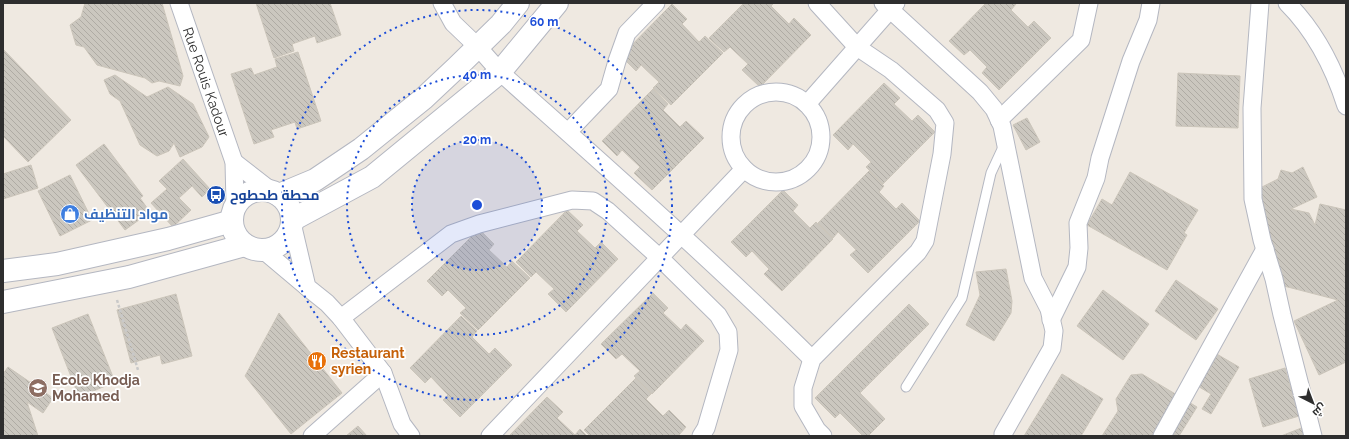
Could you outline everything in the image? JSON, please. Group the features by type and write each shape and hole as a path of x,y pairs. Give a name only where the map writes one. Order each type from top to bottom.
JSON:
{"street":[{"name":"Rue Rouis Kadour","path":"179,3 234,162 234,213"},
{"path":"442,3 453,23 478,47 500,72 682,235 812,358"},
{"path":"411,436 402,424 384,373 341,318 327,303 307,287 254,248 239,239 234,232 234,213 242,197 250,192 260,189 275,192 314,180 361,149 423,99 501,24 518,3"},
{"path":"292,222 372,177 500,72 557,3"},
{"path":"568,132 609,89 627,34 656,3"},
{"path":"817,3 857,47 891,70 937,110 945,123 942,154 925,241 918,252 812,358 803,388 802,406 816,430 823,436"},
{"path":"999,120 1081,40 1089,3"},
{"path":"1051,320 1077,267 1079,248 1078,223 1096,178 1100,158 1131,61 1148,20 1151,3"},
{"path":"1260,3 1252,108 1253,199 1313,436"},
{"path":"1287,3 1301,17 1323,52 1341,90 1346,106"},
{"path":"807,104 857,47 890,5 980,92 994,109 999,120 1005,142 1033,278 1049,309 1054,331 1052,348 1003,434"},
{"path":"772,92 788,93 807,104 813,111 820,126 821,141 817,157 808,170 796,178 781,183 765,182 750,175 744,169 739,164 731,148 730,132 735,117 744,104 756,96 772,92"},
{"path":"234,162 275,192 286,201 289,206 307,287"},
{"path":"490,436 744,169"},
{"path":"341,318 452,234 479,224 572,200 593,201 608,211 660,258 718,315 728,332 729,350 706,428 701,436"},
{"path":"3,271 57,264 168,239 234,213"},
{"path":"3,302 130,277 254,248 272,248 280,244 286,237 291,229 292,222"},
{"path":"1162,436 1265,249"},
{"path":"312,436 384,373"}],"lane":[{"path":"906,387 962,298 991,173 1005,142"}],"path":[{"path":"111,281 138,370"}],"building":[{"path":"85,3 162,3 183,76 180,86 159,81 152,83 145,78 97,65 84,47 76,45 70,25 81,17"},
{"path":"256,3 330,3 341,35 317,43 315,36 292,44 294,51 274,58"},
{"path":"744,3 774,3 771,6 789,24 794,18 811,35 760,87 742,70 748,64 730,47 724,52 709,38"},
{"path":"986,3 1015,3 1016,4 1011,10 1028,27 1034,21 1051,38 999,90 982,73 987,67 970,50 964,55 949,41"},
{"path":"672,4 687,19 682,24 699,42 705,36 723,53 671,105 653,88 659,82 641,65 636,71 621,56"},
{"path":"3,49 71,120 28,162 3,136"},
{"path":"298,52 321,121 297,129 295,122 271,130 274,137 254,144 231,74 251,68 254,75 277,67 275,59"},
{"path":"1178,73 1240,76 1238,128 1176,126"},
{"path":"115,75 147,97 168,87 193,104 209,137 202,147 180,157 174,143 169,151 157,156 140,145 120,101 110,94 104,80"},
{"path":"884,83 900,98 894,104 912,121 918,115 935,132 883,184 866,167 871,162 853,144 848,150 833,135"},
{"path":"653,89 668,104 663,110 680,127 686,121 704,138 652,190 634,173 640,167 622,150 617,156 602,141"},
{"path":"1027,118 1040,142 1026,150 1013,125"},
{"path":"104,144 143,196 140,198 150,212 125,230 76,165"},
{"path":"183,159 210,189 202,197 192,186 179,198 191,210 173,227 151,203 167,189 159,181"},
{"path":"31,165 38,188 3,199 3,174"},
{"path":"1303,167 1317,197 1291,209 1309,213 1315,225 1320,204 1346,210 1346,362 1319,375 1294,321 1338,300 1280,285 1256,190 1278,179 1281,170 1292,173"},
{"path":"869,171 884,186 879,192 896,209 902,203 920,221 868,273 850,255 856,250 838,232 833,238 818,223"},
{"path":"1130,172 1198,210 1184,233 1187,235 1167,270 1087,225 1102,199 1112,205"},
{"path":"70,175 92,220 60,236 38,191"},
{"path":"783,190 798,205 793,211 810,228 816,222 833,239 782,291 764,274 769,269 752,251 746,257 731,242"},
{"path":"567,210 583,225 577,231 595,248 601,242 618,259 566,312 548,294 554,289 536,272 531,277 516,262"},
{"path":"479,229 494,244 489,250 507,267 512,261 530,278 478,330 460,313 466,308 448,290 442,296 427,281"},
{"path":"1006,269 1012,301 1011,313 994,341 966,325 980,295 976,272"},
{"path":"1176,280 1218,309 1196,340 1155,311"},
{"path":"1103,290 1149,324 1123,360 1077,326"},
{"path":"653,293 668,308 663,313 681,330 686,324 704,341 652,394 634,376 640,371 622,354 616,359 601,344"},
{"path":"176,294 192,356 162,364 160,355 131,363 117,310"},
{"path":"909,304 929,324 860,393 885,419 868,436 863,436 840,413 835,418 815,398"},
{"path":"279,313 342,393 291,434 245,376"},
{"path":"88,314 115,382 79,397 52,328"},
{"path":"461,316 477,331 472,337 489,354 495,348 512,365 460,417 443,400 448,395 431,377 425,383 410,368"},
{"path":"1215,353 1239,367 1211,414 1202,409 1211,394 1196,385"},
{"path":"8,367 53,398 43,413 27,402 38,436 3,436 3,374"},
{"path":"1285,368 1299,416 1263,427 1249,379"},
{"path":"1062,374 1103,399 1081,436 1024,436"},
{"path":"1142,374 1197,407 1179,436 1102,436 1118,411 1116,399 1131,375"},
{"path":"636,378 651,394 646,399 663,416 669,410 686,427 678,436 590,436 584,430"},
{"path":"547,397 563,412 557,418 575,435 580,429 587,436 509,436"},
{"path":"1309,425 1313,436 1281,436"},
{"path":"358,426 367,436 346,436"}],"place":[{"name":"محطة طحطوح","path":"216,195"},
{"name":"مواد التنظيف","path":"70,214"},
{"name":"Restaurant syrien","path":"317,361"},
{"name":"Ecole Khodja Mohamed","path":"38,388"}]}
